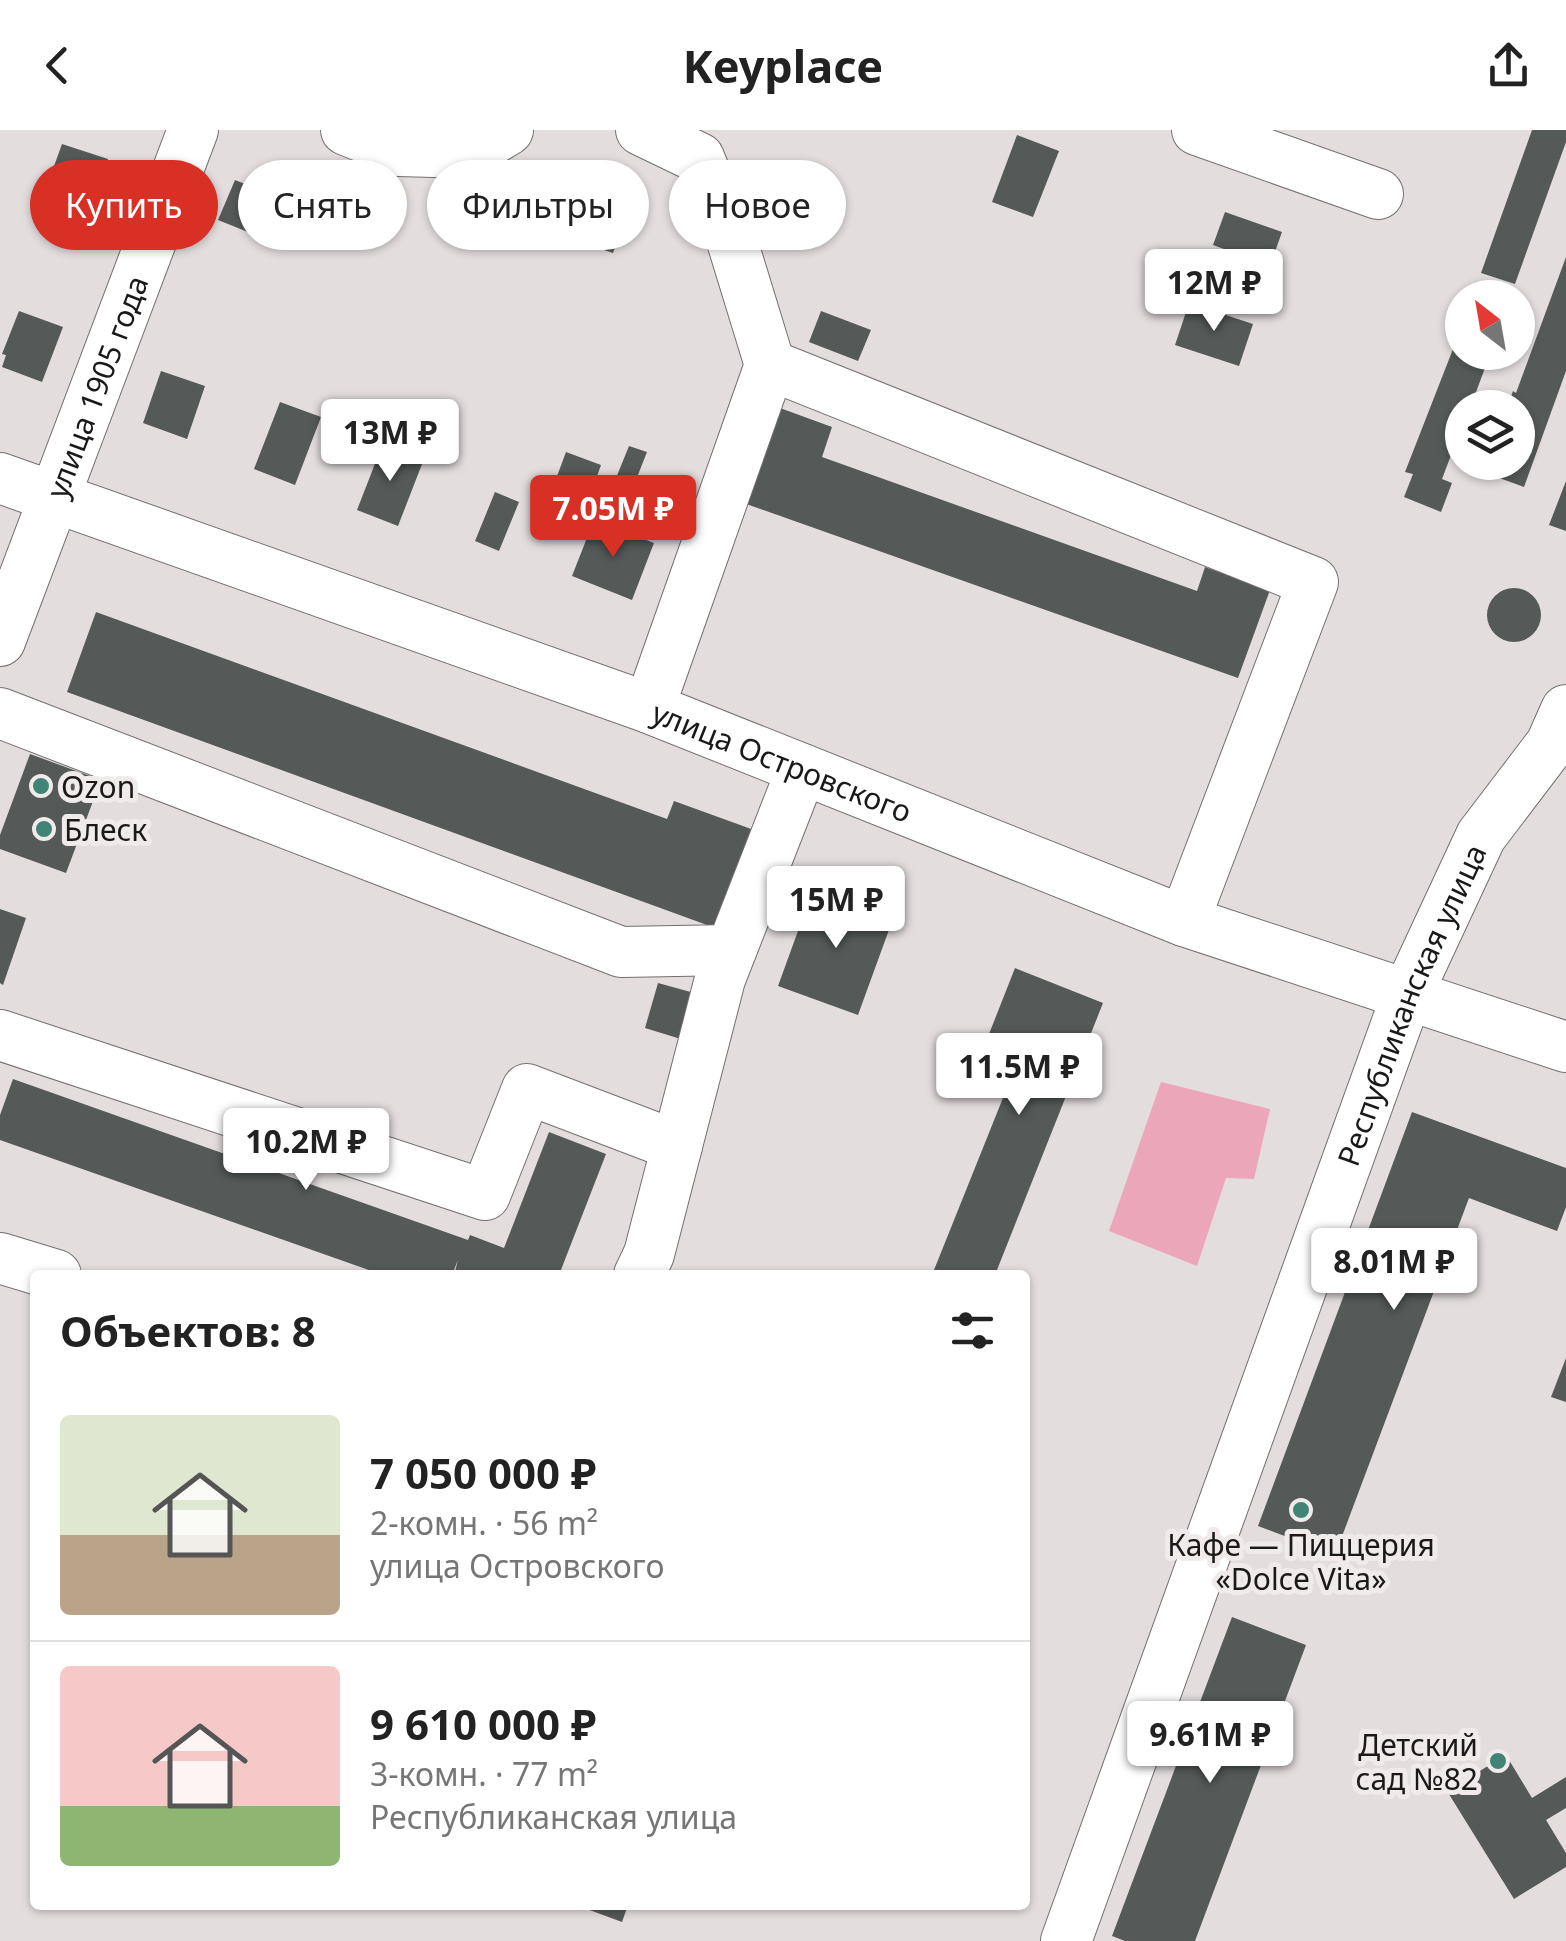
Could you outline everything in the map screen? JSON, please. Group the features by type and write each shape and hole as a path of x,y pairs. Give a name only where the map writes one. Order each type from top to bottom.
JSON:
{"street":[{"name":"улица 1905 года","path":"0,641 193,130"},
{"path":"346,130 398,151 470,152 508,130"},
{"path":"641,130 698,158 728,228 770,365 649,708"},
{"path":"1197,130 1378,194"},
{"path":"770,365 1313,582 1184,921"},
{"name":"улица Островского","path":"0,478 649,708 1184,921 1566,1047"},
{"name":"Республиканская улица","path":"1066,1941 1407,995 1482,836 1552,744 1566,710"},
{"path":"0,712 621,952 731,950"},
{"path":"641,1270 649,1254 720,979 802,769"},
{"path":"0,1035 485,1195 527,1089 677,1146"},
{"path":"0,1258 40,1270"}],"shaded area":[{"path":"1161,1082 1270,1109 1254,1179 1226,1178 1197,1266 1109,1231"}],"building":[{"path":"1532,130 1566,130 1566,142 1516,280 1481,273"},
{"path":"1017,135 1059,151 1033,217 992,202"},
{"path":"62,144 108,159 108,160 56,160"},
{"path":"235,180 238,181 238,228 218,220"},
{"path":"1225,212 1282,232 1270,266 1213,245"},
{"path":"1566,257 1566,371 1535,457 1535,390 1517,390 1524,370 1535,370 1535,341"},
{"path":"1189,303 1253,324 1239,366 1175,345"},
{"path":"19,311 63,327 42,382 2,367 6,355 2,354"},
{"path":"821,311 871,330 858,361 809,342"},
{"path":"1445,370 1484,370 1477,390 1445,390 1442,479 1452,483 1441,512 1404,497 1413,474 1405,472"},
{"path":"161,371 205,386 187,439 143,423"},
{"path":"280,402 321,417 295,485 254,469"},
{"path":"769,404 832,427 822,457 1197,591 1205,567 1270,590 1238,678 735,500"},
{"path":"383,443 424,459 398,526 357,510"},
{"path":"629,446 647,452 634,485 616,478"},
{"path":"566,452 601,465 586,507 550,495"},
{"path":"1505,480 1527,480 1524,487"},
{"path":"1566,481 1566,531 1549,525"},
{"path":"495,492 519,502 499,551 475,541"},
{"path":"594,520 654,543 632,600 572,576"},
{"path":"1514,588 1533,596 1541,615 1533,634 1514,642 1495,634 1487,615 1495,596"},
{"path":"96,612 667,819 674,801 754,830 718,929 67,692"},
{"path":"30,754 101,780 66,873 0,849 0,835"},
{"path":"814,887 894,916 858,1015 778,986"},
{"path":"0,909 26,918 3,985 0,983"},
{"path":"1015,968 1103,1003 997,1270 934,1270 1023,1048 989,1034"},
{"path":"658,983 698,994 684,1040 645,1028"},
{"path":"13,1079 468,1240 470,1235 504,1248 549,1132 606,1154 561,1270 455,1270 458,1260 454,1270 369,1270 0,1140 0,1115"},
{"path":"1412,1112 1566,1168 1566,1207 1557,1231 1469,1198 1335,1555 1258,1526"},
{"path":"1566,1358 1566,1402 1551,1397"},
{"path":"1232,1617 1306,1645 1195,1941 1125,1941 1112,1936"},
{"path":"1506,1755 1532,1798 1566,1777 1566,1808 1546,1820 1566,1853 1566,1867 1514,1899 1447,1791"},
{"path":"590,1910 626,1910 622,1922"}],"place":[{"name":"Ozon","path":"41,786"},
{"name":"Блеск","path":"44,829"},
{"name":"Кафе — Пиццерия «Dolce Vita»","path":"1301,1510"},
{"name":"Детский сад №82","path":"1498,1761"}]}
